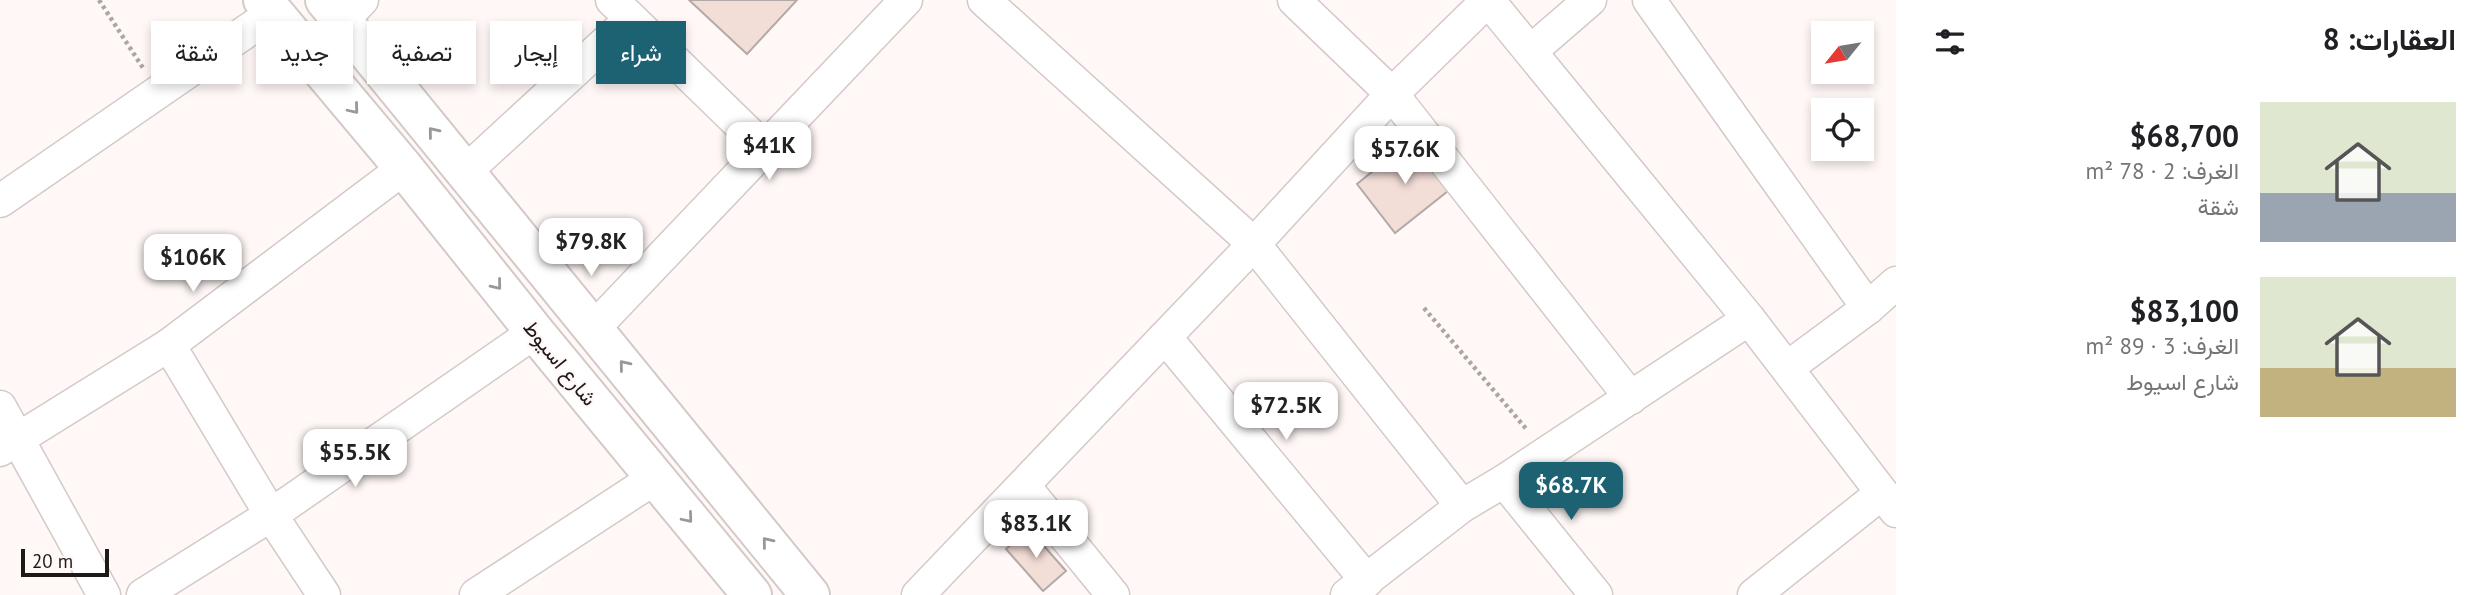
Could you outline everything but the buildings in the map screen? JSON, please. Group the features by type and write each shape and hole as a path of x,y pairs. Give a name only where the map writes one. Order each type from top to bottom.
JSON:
{"street":[{"path":"594,328 906,0"},
{"path":"984,0 1254,244 1462,506"},
{"path":"1294,0 1392,94 1631,398"},
{"path":"918,595 1254,244 1392,94 1488,0 1749,319 1889,502 1754,595"},
{"path":"1531,51 1590,0"},
{"path":"1649,0 1868,308"},
{"path":"0,201 159,92 268,7"},
{"name":"شارع اسيوط","path":"268,7 404,168 534,332 752,595"},
{"path":"343,7 465,172 810,595"},
{"path":"465,172 621,10 765,149"},
{"path":"9,445 169,345 404,168"},
{"path":"1787,368 1868,308 1896,283"},
{"path":"1165,337 1357,588 1462,506 1749,319"},
{"path":"143,595 271,515 534,332"},
{"path":"169,345 271,515 324,595"},
{"path":"0,407 9,445 104,595"},
{"path":"476,595 655,478"},
{"path":"1504,481 1596,595"},
{"path":"1024,486 1114,595"}],"path":[{"path":"99,0 159,92"},
{"path":"1424,307 1547,453"}]}
